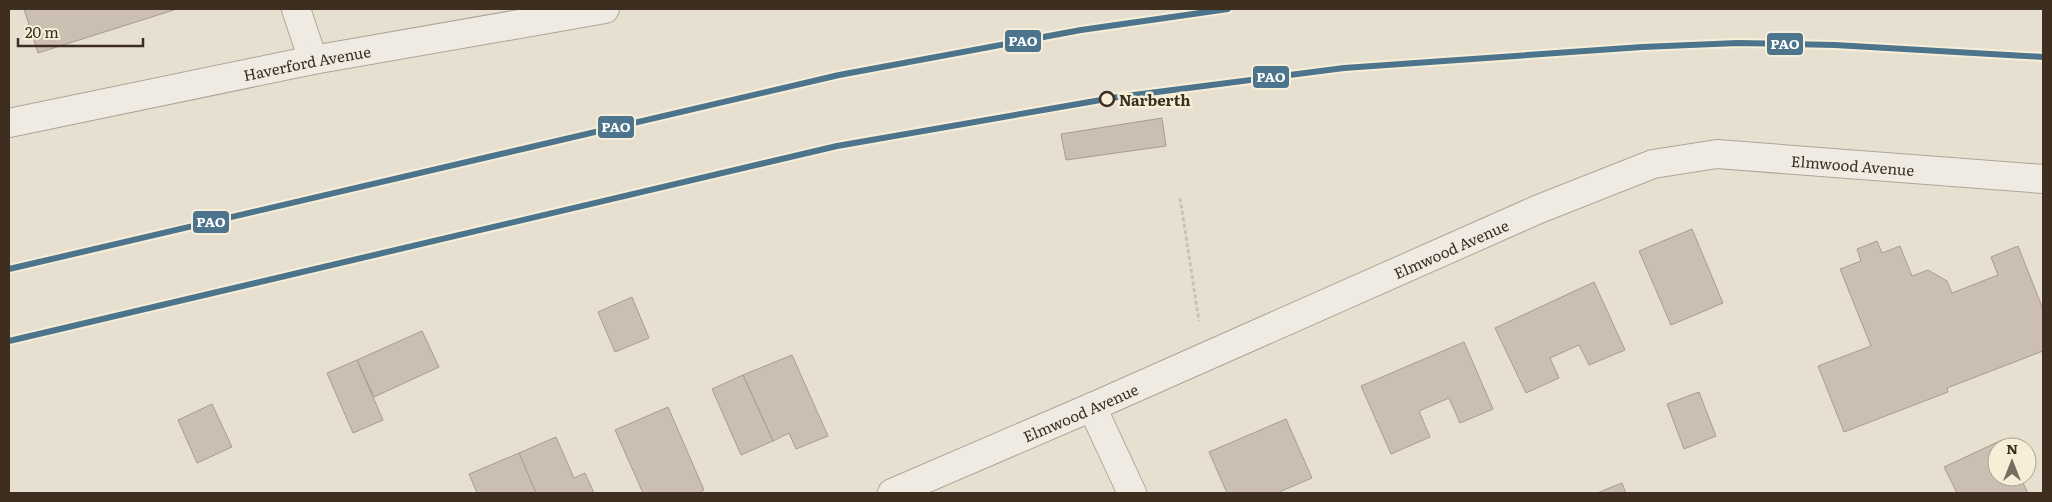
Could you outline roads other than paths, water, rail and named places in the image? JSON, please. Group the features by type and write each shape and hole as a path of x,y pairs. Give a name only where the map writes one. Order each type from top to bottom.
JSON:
{"street":[{"path":"296,9 313,60"},
{"name":"Haverford Avenue","path":"9,123 313,60 605,9"},
{"name":"Elmwood Avenue","path":"892,493 1092,407 1539,209 1653,164 1717,154 2043,179"},
{"path":"1092,407 1132,493"}],"place":[{"name":"Narberth","path":"1107,99"}]}
